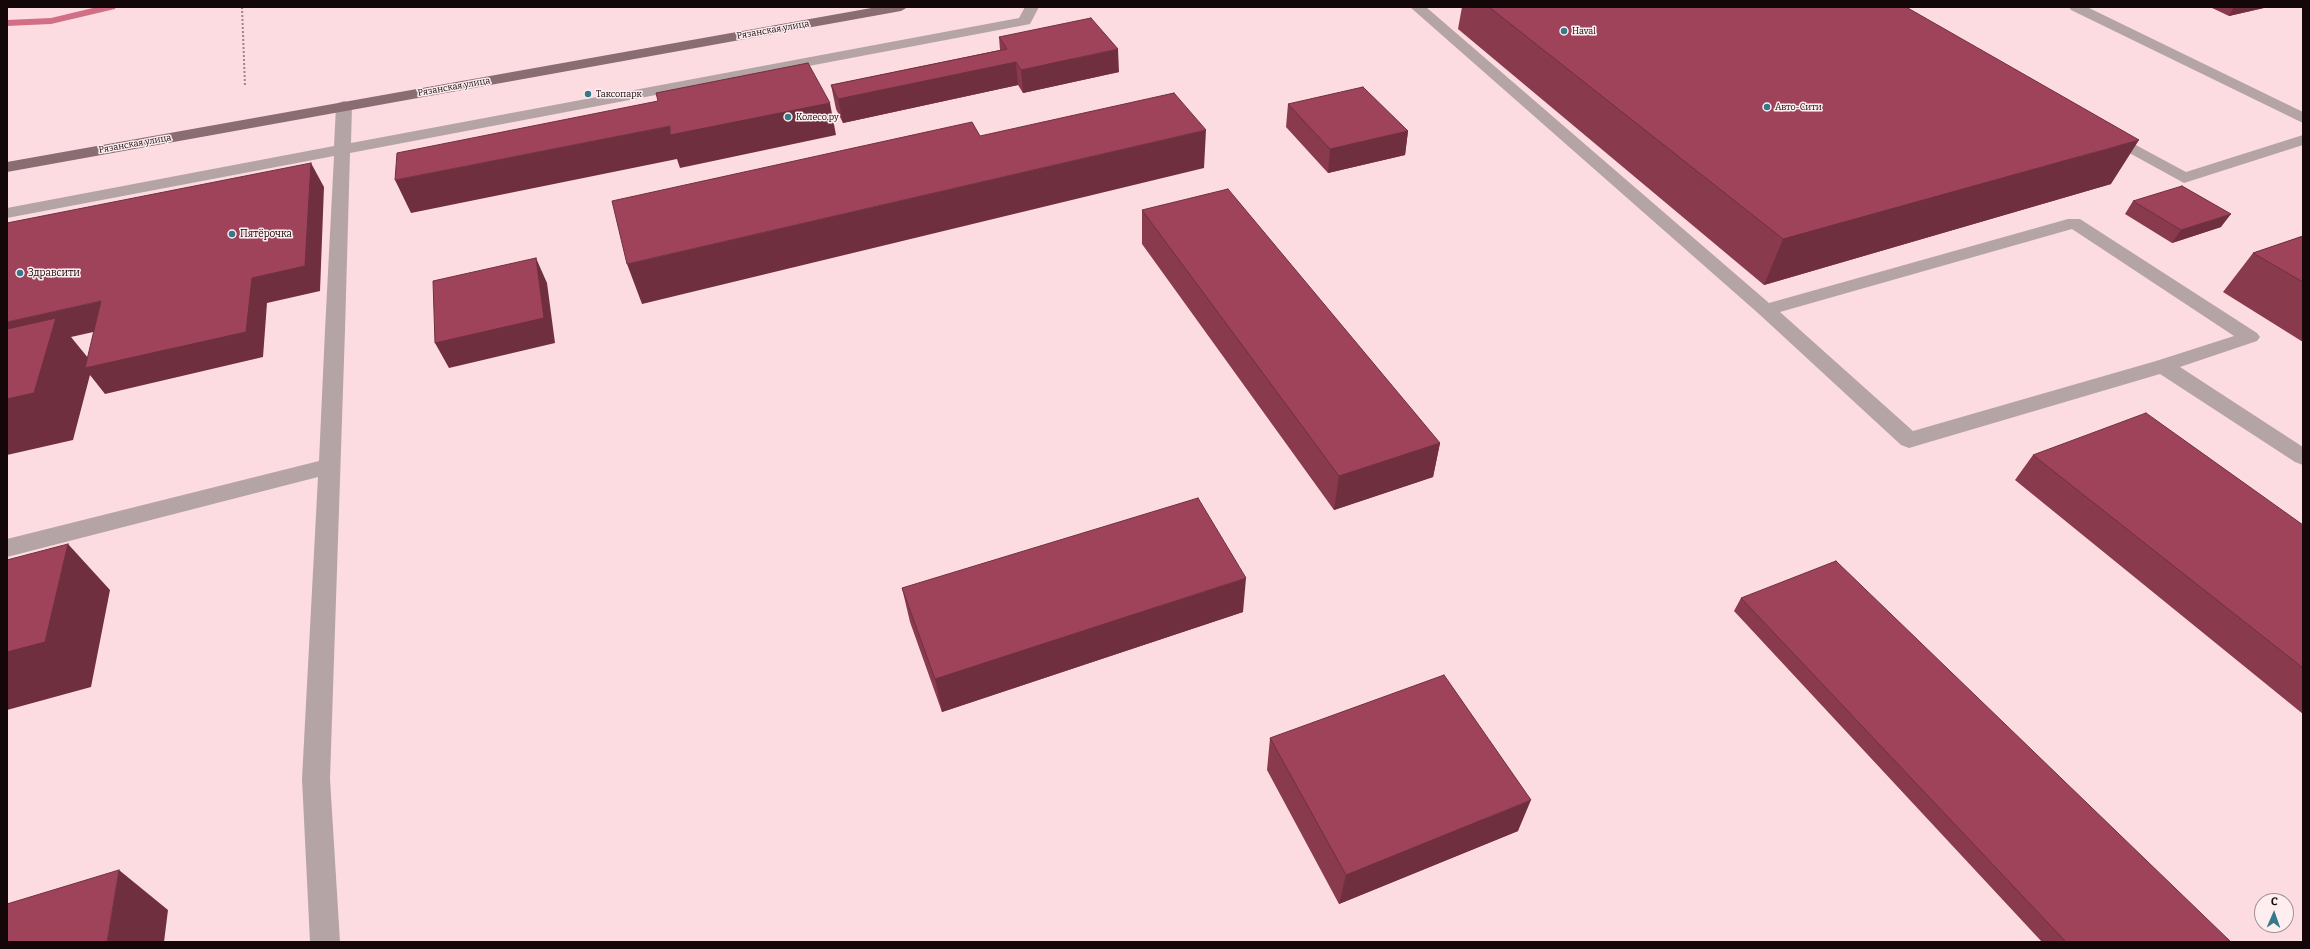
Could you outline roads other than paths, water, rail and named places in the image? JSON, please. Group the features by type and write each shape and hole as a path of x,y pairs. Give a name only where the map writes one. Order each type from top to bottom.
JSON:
{"main road":[{"name":"Рязанская улица","path":"7,167 901,7"}],"street":[{"path":"7,214 1025,21 1032,7"},
{"path":"1418,7 1766,310 1909,440 2163,366 2250,337 2074,223 1766,310"},
{"path":"2076,7 2303,118"},
{"path":"325,942 316,779 344,106"},
{"path":"2094,128 2184,178 2303,140"},
{"path":"2163,366 2303,457"},
{"path":"7,548 329,466"}],"waterway":[{"path":"7,23 51,21 111,7"}],"place":[{"name":"Haval","path":"1564,31"},
{"name":"Таксопарк","path":"588,94"},
{"name":"Авто-Сити","path":"1767,107"},
{"name":"Колесо.ру","path":"788,117"},
{"name":"Пятёрочка","path":"232,234"},
{"name":"Здравсити","path":"20,273"}]}
